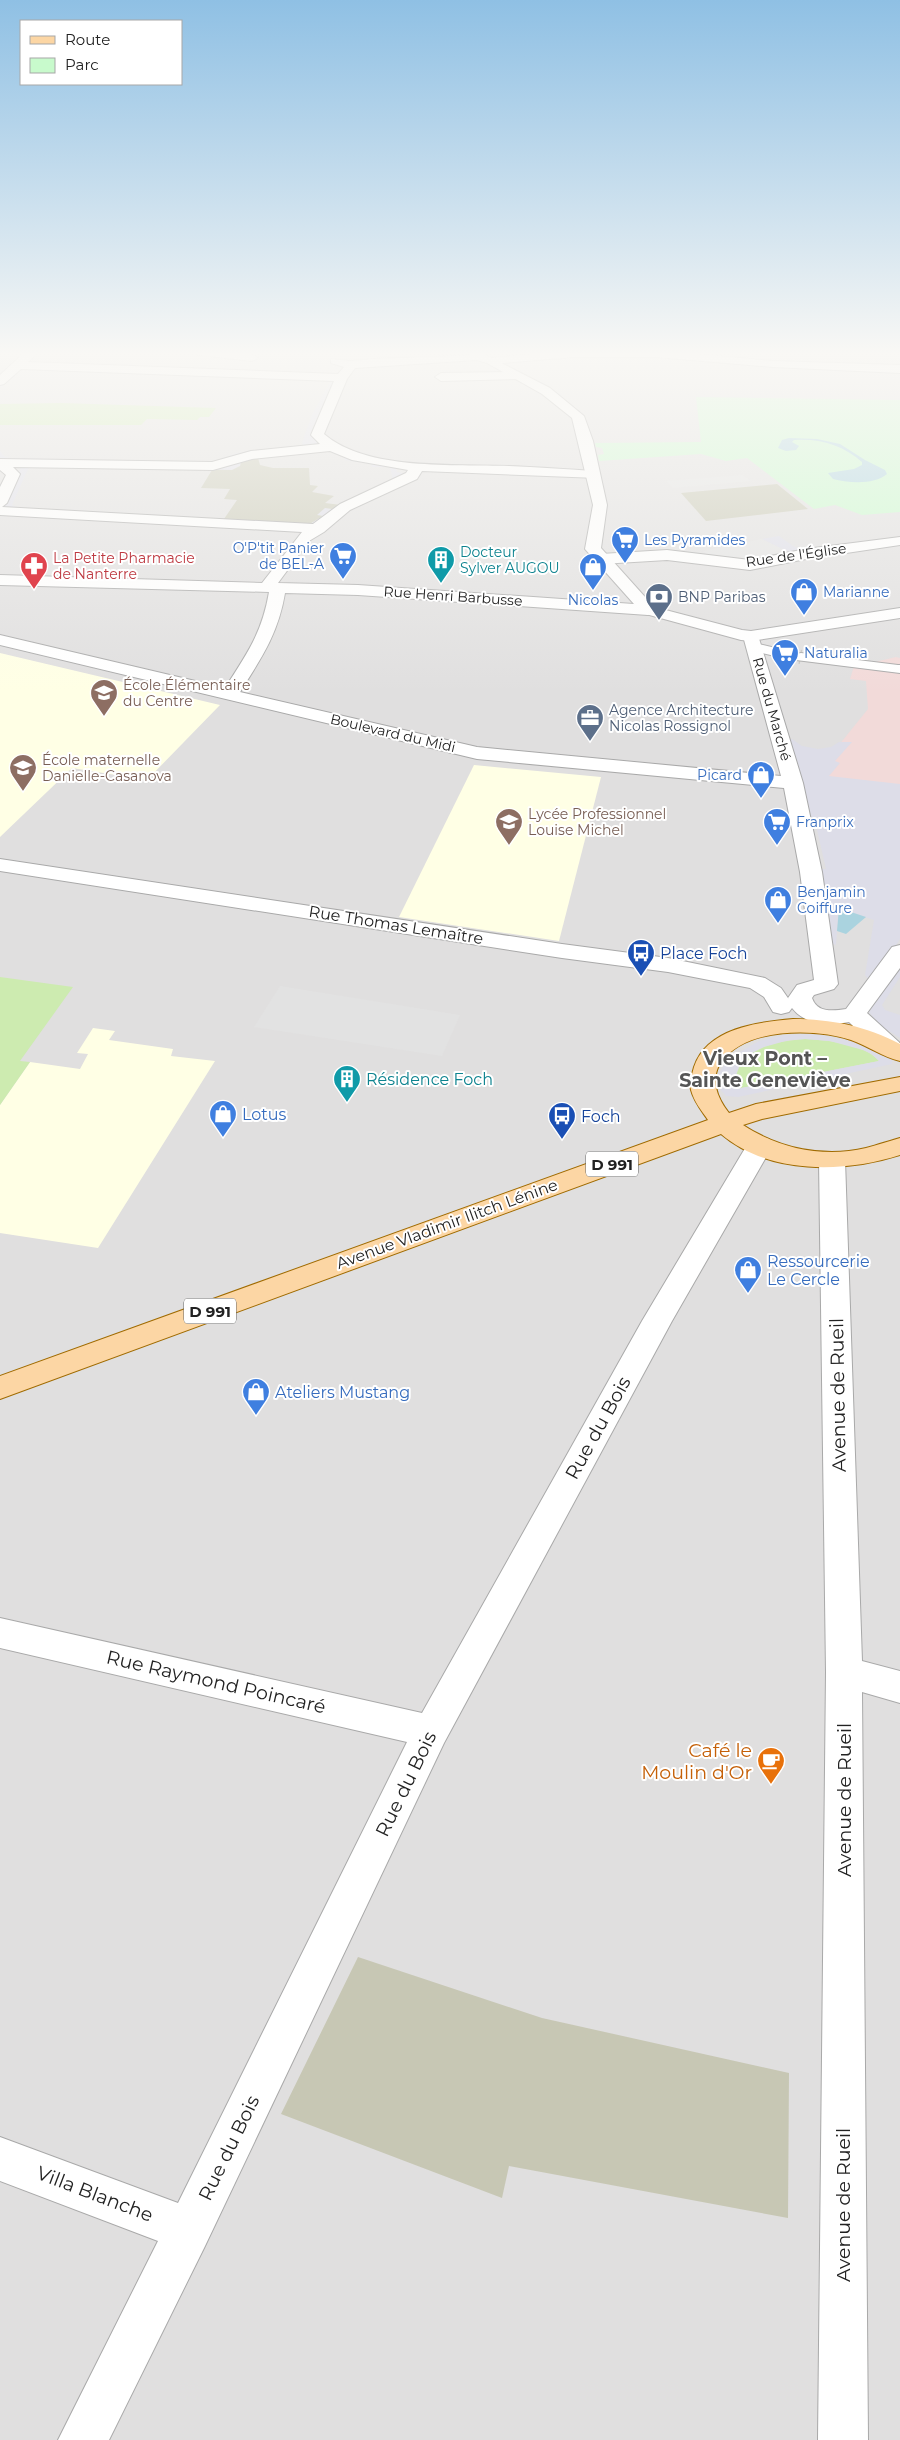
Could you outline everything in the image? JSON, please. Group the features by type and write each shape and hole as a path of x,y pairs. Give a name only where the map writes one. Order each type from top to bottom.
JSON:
{"main road":[{"path":"897,1053 872,1039 832,1028 802,1025 785,1013 732,1040 711,1058 705,1070 703,1088 715,1113 740,1135 760,1145 794,1156 832,1160 868,1157 900,1146"},
{"name":"Avenue Vladimir Ilitch Lénine","path":"0,1388 756,1112 900,1084"}],"street":[{"path":"0,503 13,474 2,465"},
{"path":"133,465 217,465"},
{"path":"396,465 416,468 594,474"},
{"path":"591,465 600,505 593,549 648,610"},
{"path":"230,694 262,644 273,618 273,588 304,538 345,507 412,476 416,468"},
{"path":"0,511 318,529"},
{"name":"Rue de l'Église","path":"601,559 667,555 750,565 806,554 900,541"},
{"name":"Rue Henri Barbusse","path":"0,580 358,590 648,610 753,642 900,613"},
{"name":"Boulevard du Midi","path":"0,640 477,752 793,782"},
{"path":"753,642 779,653"},
{"name":"Rue du Marché","path":"753,642 793,782 811,872 826,984 805,990 785,1013"},
{"path":"801,657 898,669"},
{"name":"Rue Thomas Lemaître","path":"0,864 668,966 756,983 773,993 785,1013 809,1012 822,1017 839,1018 855,1013"},
{"path":"855,1013 900,952"},
{"path":"854,981 855,1013 897,1053"},
{"name":"Rue du Bois","path":"83,2440 189,2230 431,1731 657,1321 760,1145"},
{"name":"Avenue de Rueil","path":"832,1160 844,1672 842,2440"},
{"name":"Rue Raymond Poincaré","path":"0,1633 431,1731"},
{"path":"844,1672 900,1688"},
{"name":"Villa Blanche","path":"0,2159 189,2230"}],"shaded area":[{"path":"0,465 900,465 900,2440 0,2440"},
{"path":"222,465 240,465 232,470 53,466 210,468"},
{"path":"228,465 309,468 310,485 318,486 312,492 334,496 325,503 341,505 310,524 224,519 237,500 224,499 230,489 201,488 212,470"},
{"path":"371,465 392,465 401,467 396,469 397,472 403,473 404,477 315,525 6,508 3,506 21,468 39,466 28,469 12,505 19,508 310,524 323,516 317,515 325,508 332,509 393,480 390,467 372,467"},
{"path":"743,475 751,481 673,488 666,481"},
{"path":"777,484 808,509 706,521 681,493"},
{"path":"779,536 804,551 791,553 762,539"},
{"path":"762,539 791,553 749,561 706,554 703,551"},
{"name":"École Élémentaire du Centre","path":"0,653 220,705 147,780 72,768 0,837"},
{"path":"896,657 900,658 900,923 821,775 826,761 868,709 866,681 850,679 856,660 875,662"},
{"path":"792,739 802,746 818,749 831,747 839,742 852,742 835,761 840,763 829,776 900,784 900,939 872,983 865,975 874,920 839,909 836,945 833,944 817,869 826,869 814,817 805,817 790,740"},
{"name":"Lycée Professionnel Louise Michel","path":"474,765 601,777 559,941 399,917"},
{"path":"900,965 900,977 882,1005 885,1010 900,1015 900,1038 878,1024 869,1012"},
{"path":"280,986 460,1015 442,1056 254,1027"},
{"path":"93,1028 115,1031 109,1040 173,1049 171,1056 215,1061 98,1248 0,1233 0,1105 30,1062 80,1069 88,1054 77,1053"},
{"path":"813,1033 869,1045 892,1059 892,1064 738,1097 726,1096 719,1088 719,1073 728,1060 759,1041 785,1035","holes":["789,1040 830,1041 863,1050 872,1054 879,1061 736,1089 735,1078 739,1066 754,1052"]},
{"path":"358,1957 542,2018 789,2073 788,2218 509,2166 502,2198 281,2114"}],"green space":[{"path":"756,465 900,465 900,512 862,515 835,505 814,509"},
{"path":"0,977 73,987 20,1061 30,1062 0,1105"},
{"path":"805,1039 845,1044 873,1055 879,1061 736,1089 736,1075 749,1055 776,1043"}],"water":[{"path":"862,465 875,465 885,470 887,474 876,480 854,482 833,479 828,473 854,469"},
{"path":"839,908 866,917 846,934 837,931"}],"tunnel":[{"path":"779,653 801,657"}],"place":[{"name":"Les Pyramides","path":"625,564"},
{"name":"O'P'tit Panier de BEL-A","path":"343,580"},
{"name":"Docteur Sylver AUGOU","path":"441,584"},
{"name":"La Petite Pharmacie de Nanterre","path":"34,590"},
{"name":"Nicolas","path":"593,591"},
{"name":"Marianne","path":"804,616"},
{"name":"BNP Paribas","path":"659,621"},
{"name":"Naturalia","path":"785,677"},
{"name":"École Élémentaire du Centre","path":"104,717"},
{"name":"Agence Architecture Nicolas Rossignol","path":"590,742"},
{"name":"École maternelle Danielle-Casanova","path":"23,792"},
{"name":"Picard","path":"761,799"},
{"name":"Lycée Professionnel Louise Michel","path":"509,846"},
{"name":"Franprix","path":"777,846"},
{"name":"Benjamin Coiffure","path":"778,924"},
{"name":"Place Foch","path":"641,977"},
{"name":"Résidence Foch","path":"347,1103"},
{"name":"Lotus","path":"223,1138"},
{"name":"Foch","path":"562,1140"},
{"name":"Ressourcerie Le Cercle","path":"748,1294"},
{"name":"Ateliers Mustang","path":"256,1416"},
{"name":"Café le Moulin d'Or","path":"771,1785"}],"district":[{"name":"Vieux Pont – Sainte Geneviève","path":"765,1069"}]}
